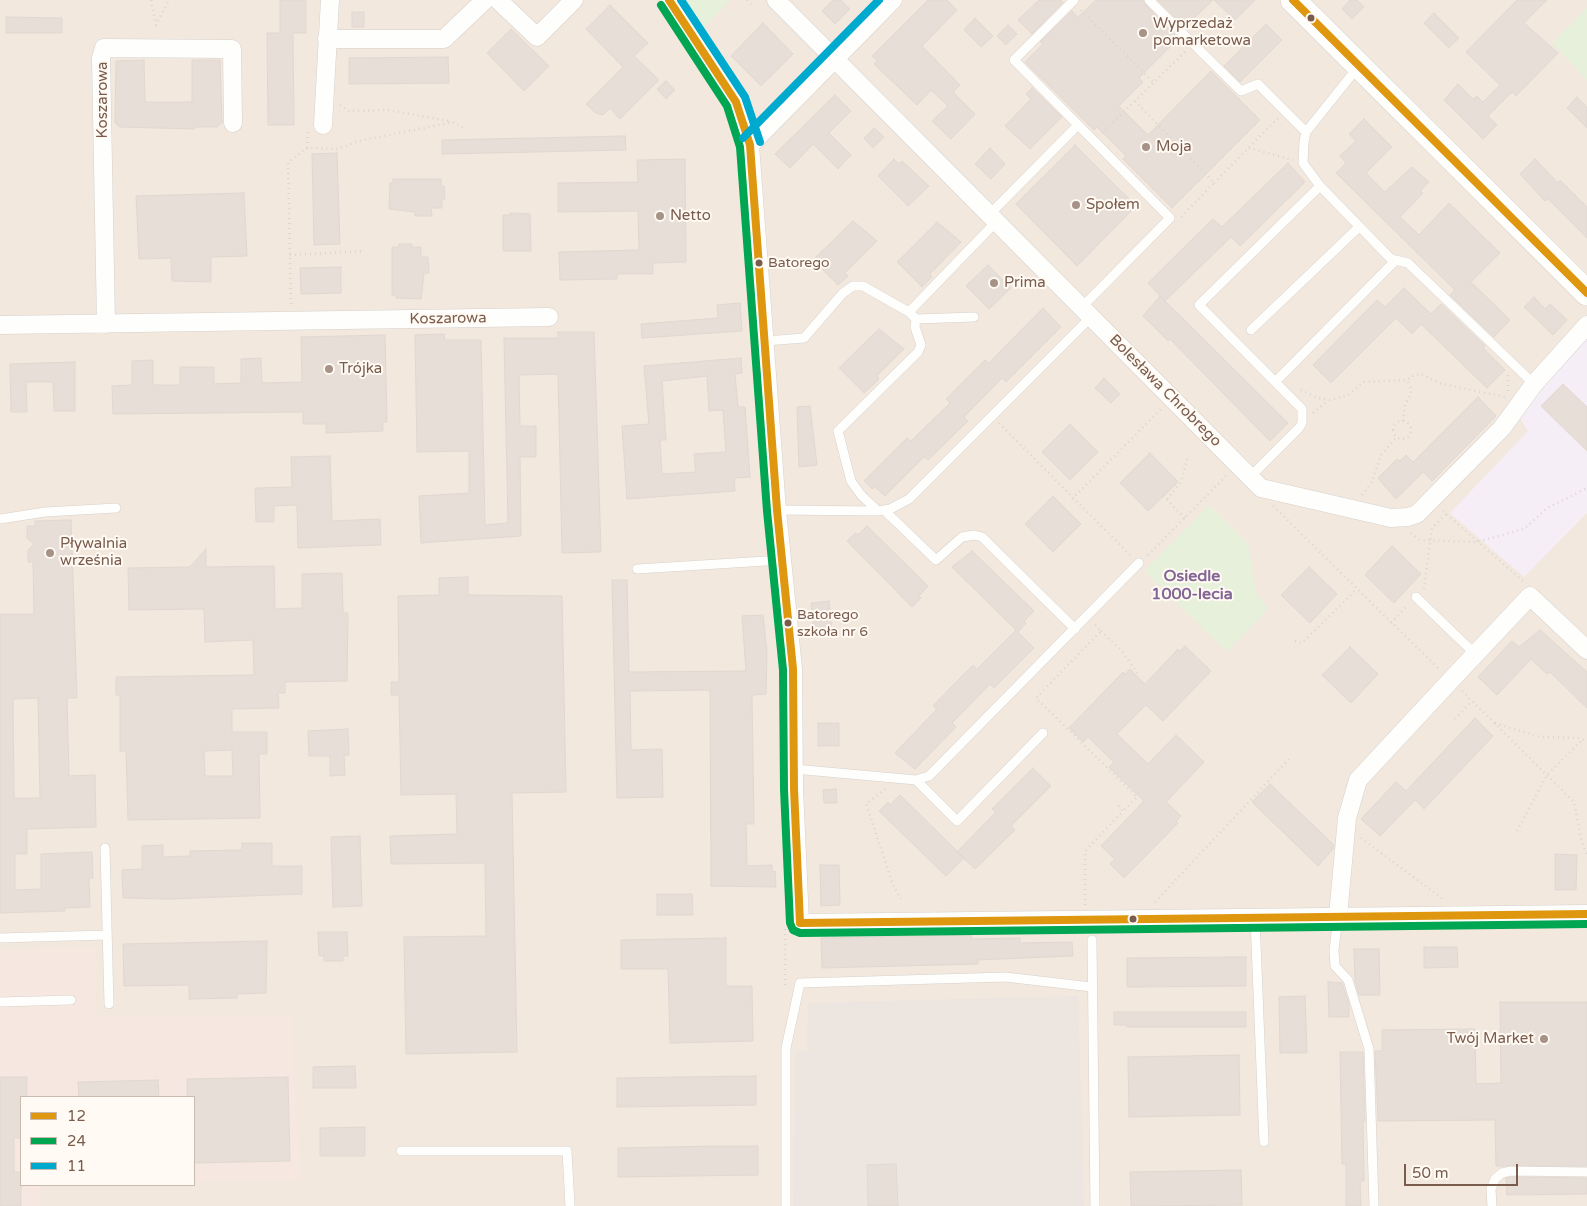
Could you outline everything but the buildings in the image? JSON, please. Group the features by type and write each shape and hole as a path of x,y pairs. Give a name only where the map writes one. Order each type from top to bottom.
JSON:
{"street":[{"path":"323,125 330,0"},
{"path":"327,39 444,39 485,0"},
{"path":"498,0 537,37 574,0"},
{"path":"669,0 736,102 750,145 777,510 793,669 794,769 800,923 1587,914"},
{"path":"750,145 836,60 893,0"},
{"path":"1293,0 1586,291"},
{"name":"Bolesława Chrobrego","path":"778,1 1256,483"},
{"name":"Koszarowa","path":"106,324 101,58 104,48 232,49 233,123"},
{"name":"Koszarowa","path":"0,325 549,317"},
{"path":"1256,483 1391,518 1408,517 1417,514 1502,428 1534,384 1587,325"},
{"path":"1338,916 1347,818 1358,780 1451,680 1530,596 1587,650"}],"lane":[{"path":"1149,0 1241,91 1258,84 1306,132"},
{"path":"777,510 881,510 902,504 918,493 993,417 1170,218 1014,60 1073,1"},
{"path":"1360,65 1306,132 1304,163 1320,186 1391,259 1408,263 1534,384"},
{"path":"912,316 993,218 1078,125"},
{"path":"1256,483 1299,428 1302,423 1302,409 1199,305 1320,186"},
{"path":"1251,330 1360,227"},
{"path":"1275,382 1396,260"},
{"path":"765,341 804,338 843,293 853,286 863,286 912,316 974,317"},
{"path":"912,316 921,345 918,352 838,431 851,481 861,495 881,510 936,560 962,536 974,535 982,537 1075,629"},
{"path":"0,519 45,512 116,508"},
{"path":"637,569 782,560"},
{"path":"794,769 916,780 924,779 934,772 1139,563"},
{"path":"1416,597 1476,654"},
{"path":"916,780 957,821 1043,733"},
{"path":"105,848 110,1004"},
{"path":"1338,916 1334,950 1336,966 1348,980 1369,1049 1374,1206"},
{"path":"1255,918 1264,1142"},
{"path":"0,938 107,936"},
{"path":"1092,940 1095,1206"},
{"path":"786,1206 786,1048 800,983 1004,977 1092,987"},
{"path":"0,1002 71,1000"},
{"path":"401,1151 567,1151 570,1206"},
{"path":"1492,1206 1491,1189 1495,1180 1502,1173 1511,1171 1587,1172"}],"path":[{"path":"151,0 156,25 169,0"},
{"path":"747,0 751,4"},
{"path":"1073,1 1154,83"},
{"path":"1094,141 1193,44"},
{"path":"324,93 349,111 388,110 453,122 463,128"},
{"path":"1135,101 1214,183"},
{"path":"1170,218 1177,221 1285,111"},
{"path":"291,321 288,162 307,148 337,149 360,141 453,122"},
{"path":"1249,148 1304,163"},
{"path":"290,255 365,251"},
{"path":"1508,366 1508,403"},
{"path":"1302,409 1312,414 1330,400 1348,395 1364,382 1407,380 1412,376 1420,374 1442,384 1508,398"},
{"path":"1403,420 1405,404 1410,396 1411,388 1407,380"},
{"path":"1297,388 1318,398 1330,400"},
{"path":"1072,499 1172,398"},
{"path":"993,417 1072,499 1139,563 1238,464"},
{"path":"1403,420 1410,426 1410,435 1405,438 1397,437 1393,432 1397,422 1403,420"},
{"path":"1361,497 1372,482 1381,455 1397,437"},
{"path":"1167,499 1181,482 1188,456"},
{"path":"1256,483 1274,509 1574,802 1582,843 1587,854"},
{"path":"1164,496 1185,518"},
{"path":"1431,500 1526,584 1530,596"},
{"path":"1391,622 1424,588 1432,528 1446,514"},
{"path":"1295,641 1302,643 1357,589"},
{"path":"1087,617 1121,650 1138,674"},
{"path":"1085,921 1085,851 1137,797 1036,698 1101,631"},
{"path":"1455,719 1472,701"},
{"path":"1494,722 1540,737 1583,739 1587,741"},
{"path":"1517,831 1547,776 1583,739"},
{"path":"1155,902 1289,759"},
{"path":"897,778 866,804 893,884 901,899"},
{"path":"1116,804 1123,811"},
{"path":"1354,834 1438,895 1446,904"}],"shaded area":[{"path":"0,0 1587,0 1587,1206 0,1206"},
{"path":"1587,339 1587,513 1524,577 1450,513 1528,431 1519,417 1541,388"},
{"path":"95,949 95,1015 291,1015 300,1180 195,1182 195,1096 20,1096 20,1186 41,1186 40,1206 0,1206 0,950"},
{"path":"1078,996 1084,1206 793,1206 795,1052 807,1050 808,1003"}],"green space":[{"path":"678,0 730,0 700,32"},
{"path":"1587,8 1587,80 1552,43"},
{"path":"1209,505 1248,544 1256,593 1268,609 1227,652 1144,571"}],"transit line":[{"name":"12","path":"669,0 736,102 750,145 777,510 793,669 794,789 800,923 1587,914"},
{"name":"11","path":"681,0 745,97 760,142"},
{"name":"11","path":"743,138 879,0"},
{"name":"12","path":"1293,0 1587,293"},
{"name":"24","path":"661,5 727,106 740,147 767,511 783,670 784,789 790,923 793,930 800,933 1587,924"}],"place":[{"name":"Wyprzedaż pomarketowa","path":"1143,33"},
{"name":"Moja","path":"1146,147"},
{"name":"Społem","path":"1076,205"},
{"name":"Netto","path":"660,216"},
{"name":"Batorego","path":"759,263"},
{"name":"Prima","path":"994,283"},
{"name":"Trójka","path":"329,369"},
{"name":"Pływalnia września","path":"50,553"},
{"name":"Batorego szkoła nr 6","path":"788,623"},
{"name":"Twój Market","path":"1544,1039"}],"district":[{"name":"Osiedle 1000-lecia","path":"1192,586"}]}
